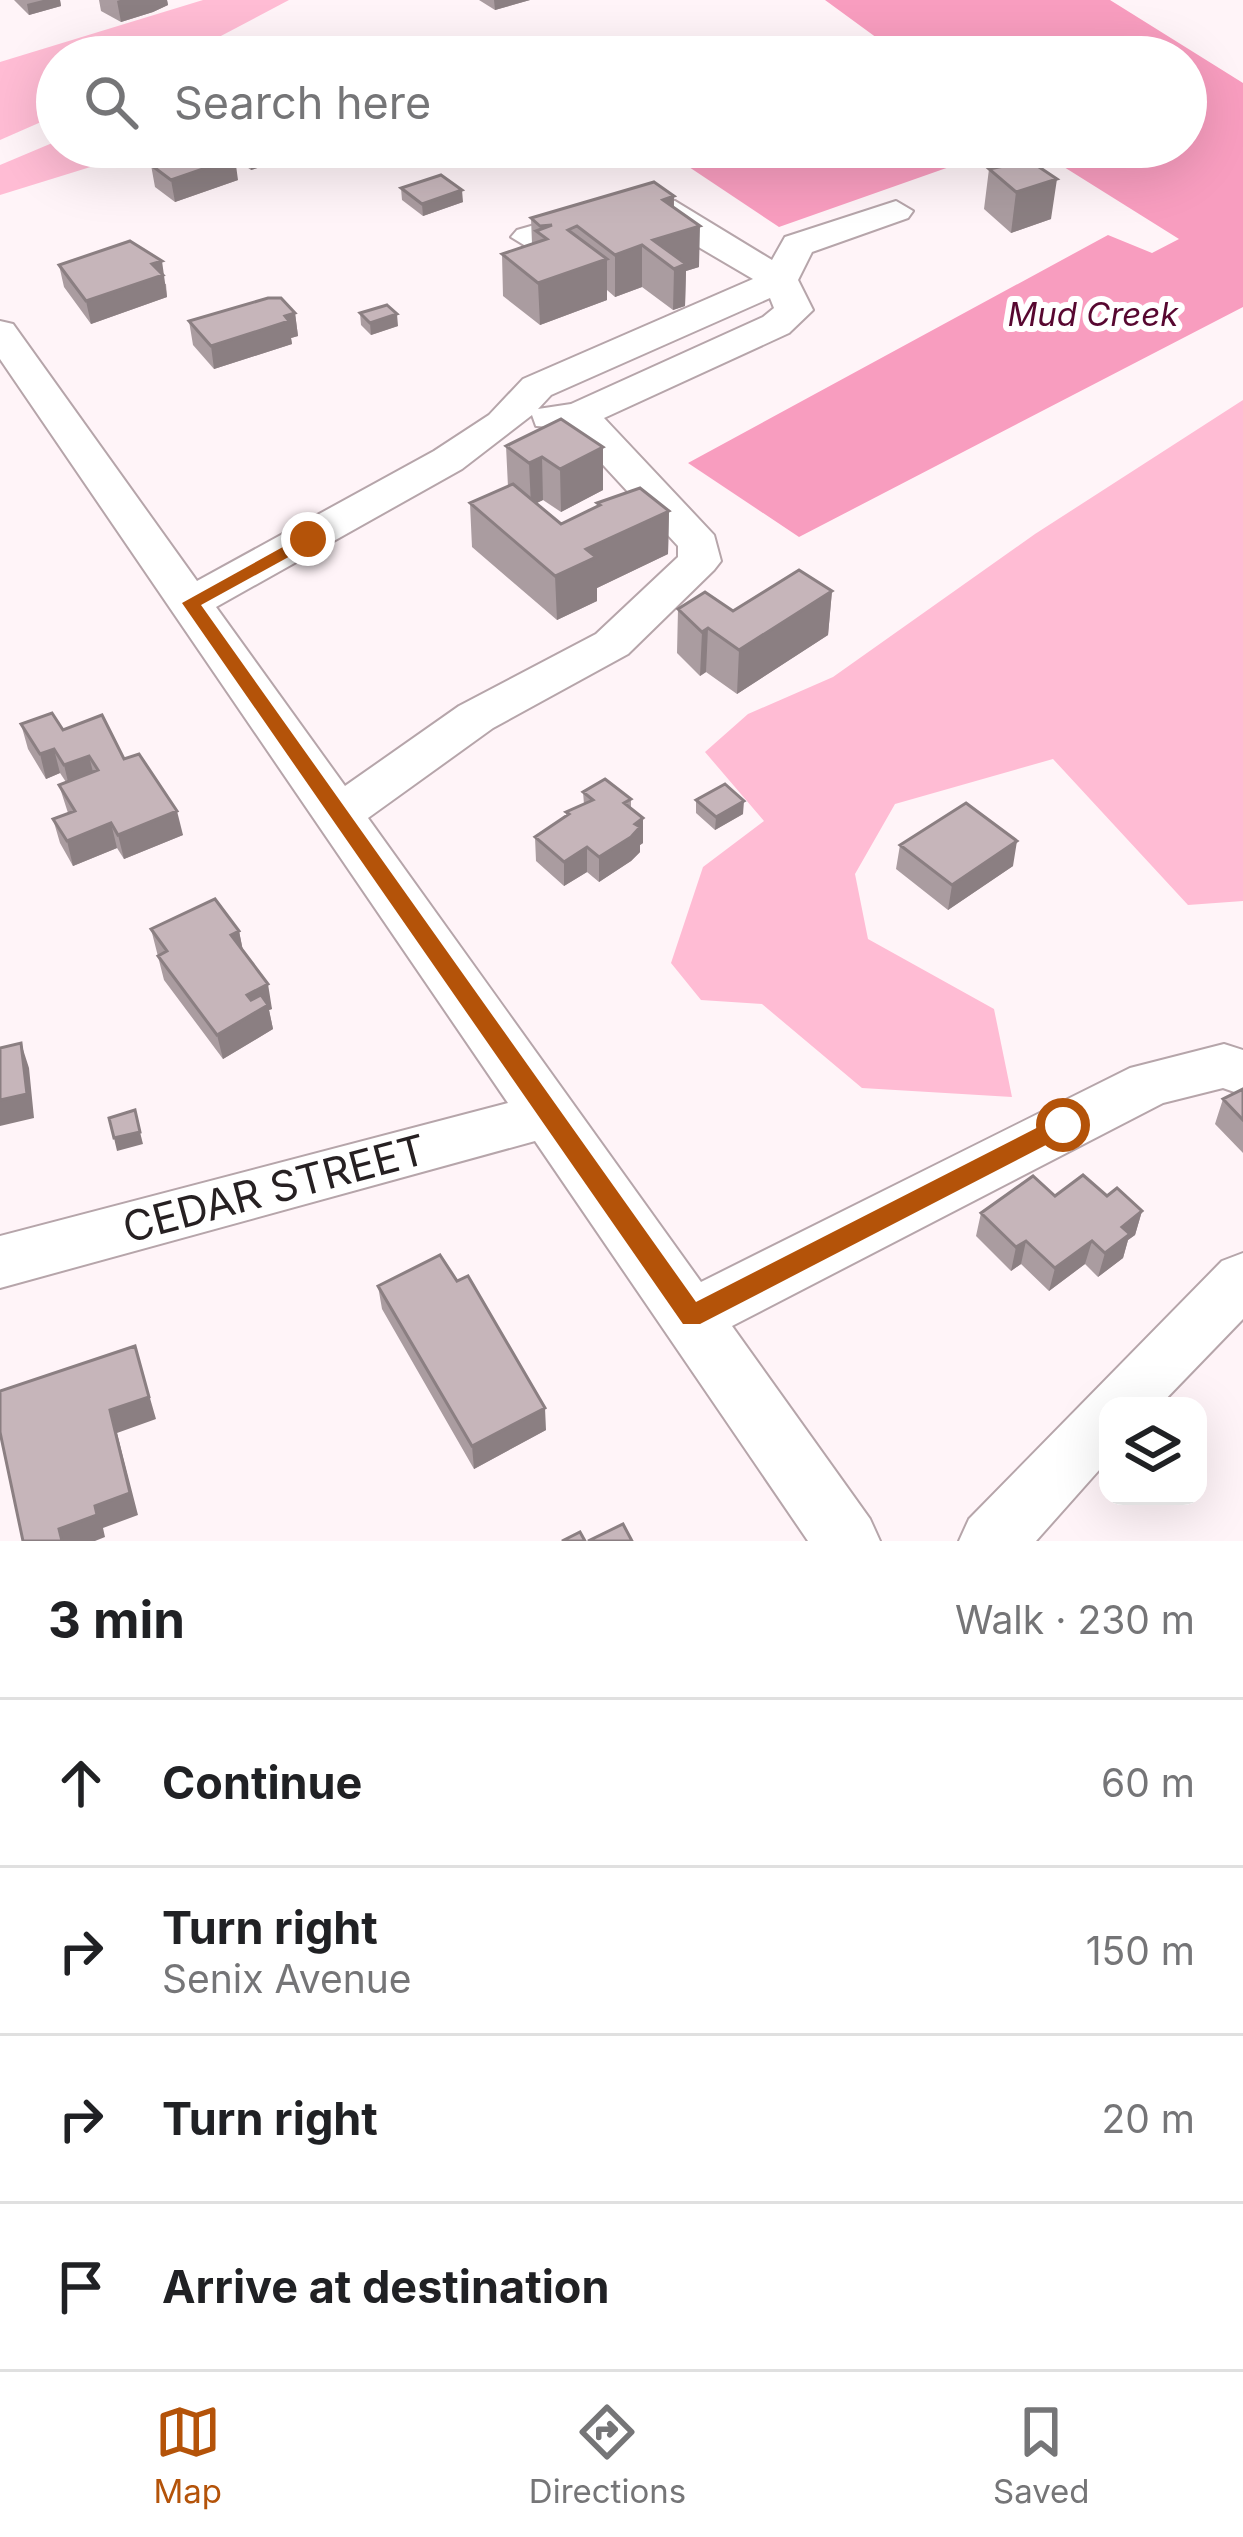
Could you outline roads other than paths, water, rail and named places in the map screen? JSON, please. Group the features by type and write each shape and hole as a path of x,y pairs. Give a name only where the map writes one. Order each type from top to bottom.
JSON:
{"street":[{"path":"503,423 579,416 776,325 794,310 780,280 663,208 643,204 529,237"},
{"path":"190,603 448,460 503,423 537,387 780,280 799,245 896,211"},
{"path":"0,332 847,1541"},
{"path":"338,815 476,717 612,644 699,561 699,544 579,416"},
{"path":"692,1316 1150,1084 1224,1066 1243,1073"},
{"name":"CEDAR STREET","path":"0,1262 548,1115"},
{"path":"1126,1397 1243,1280"},
{"path":"992,1541 1099,1425"}],"water":[{"name":"Mud Creek","path":"825,0 1110,0 1168,36 874,36"},
{"name":"Mud Creek","path":"1207,61 1243,83 1243,307 799,537 688,463 1108,235 1152,253 1179,239 1066,168 1207,168"},
{"path":"690,168 946,168 779,227"}]}
